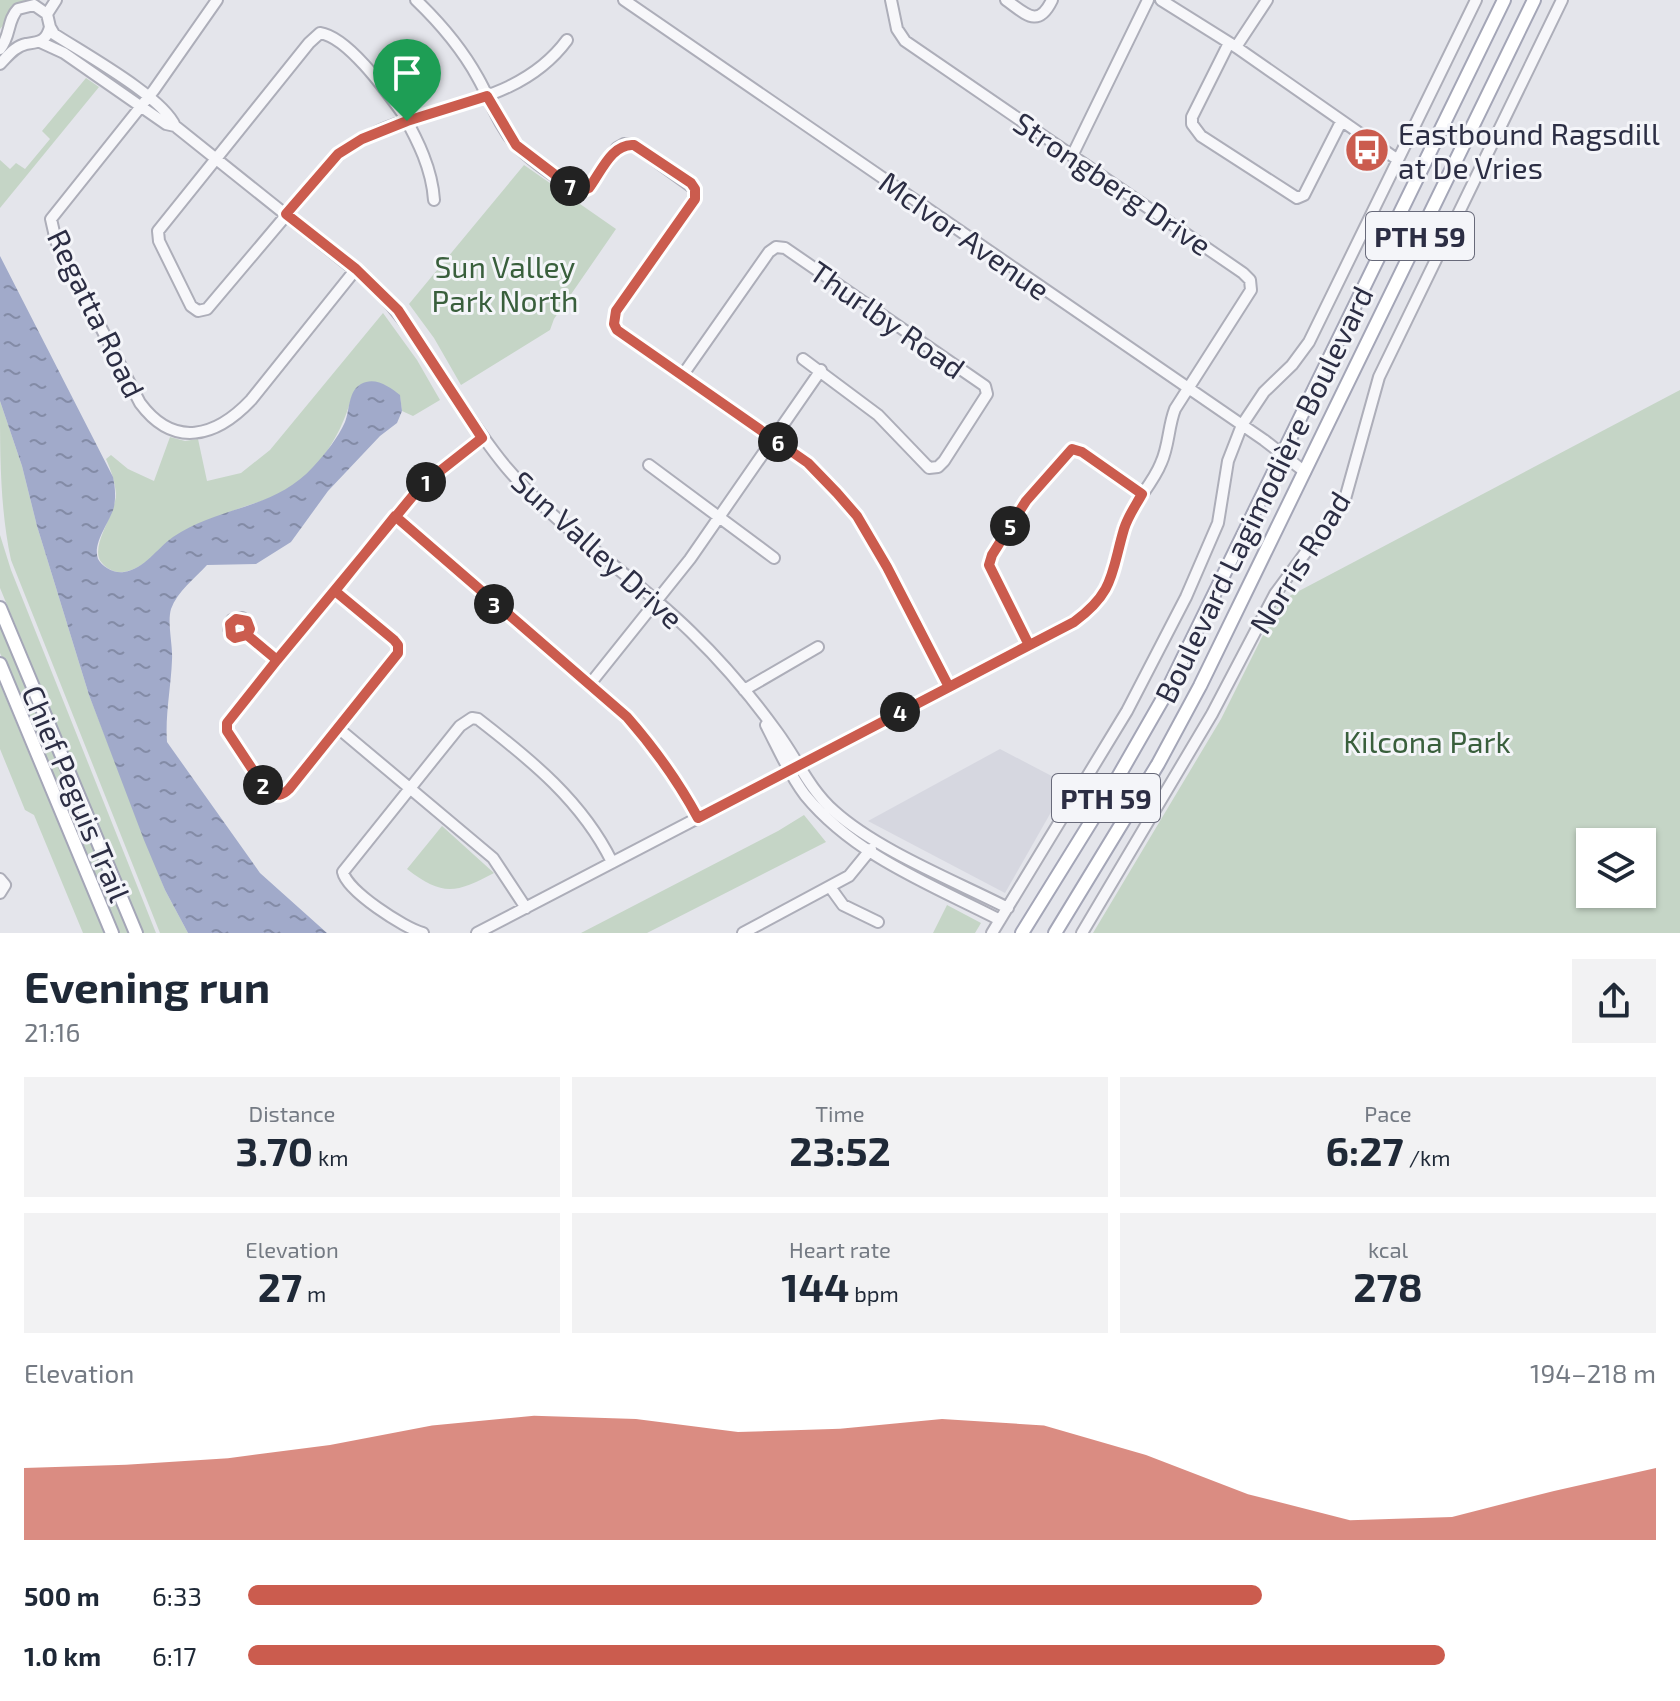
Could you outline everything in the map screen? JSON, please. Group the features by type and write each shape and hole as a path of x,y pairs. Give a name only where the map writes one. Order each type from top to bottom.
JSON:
{"main road":[{"name":"Boulevard Lagimodière Boulevard","path":"1022,933 1165,695 1504,0"},
{"name":"Boulevard Lagimodière Boulevard","path":"1055,933 1158,764 1224,638 1534,0"},
{"name":"Chief Peguis Trail","path":"0,608 136,933"},
{"name":"Chief Peguis Trail","path":"0,664 112,933"}],"street":[{"path":"47,14 56,0"},
{"path":"145,102 217,0"},
{"path":"416,0 458,47 516,145 575,190 589,188 617,148 624,144 634,145 691,183 695,189 695,199 614,317 617,330 808,463 857,516 949,687"},
{"name":"McIvor Avenue","path":"624,0 1284,454 1305,472"},
{"name":"Strongberg Drive","path":"891,0 897,29 905,41 1250,280 1251,290 1188,389"},
{"path":"1006,0 1029,16 1037,17 1045,14 1052,0"},
{"path":"1072,156 1148,0"},
{"path":"1161,0 1232,45 1398,160"},
{"path":"1267,0 1232,45 1192,117 1192,124 1201,136 1297,198 1304,195 1341,122"},
{"path":"992,933 1127,711 1186,597 1218,523 1228,461 1242,425 1264,392 1292,365 1309,342 1476,0"},
{"name":"Norris Road","path":"1082,933 1212,714 1275,594 1345,499 1379,377 1562,0"},
{"path":"0,49 11,29 14,13 23,6 37,2 47,14 50,27 47,36 40,42 25,44 12,51 0,64"},
{"name":"Sun Valley Drive","path":"50,27 54,34 145,102"},
{"path":"11,29 16,38 25,44"},
{"path":"434,200 432,178 407,121 389,94 350,51 328,34 320,33 158,231 159,241 191,306 198,311 207,309 338,154 362,139 407,121 503,91 547,64 567,40"},
{"name":"Sun Valley Drive","path":"40,42 171,116 175,126 356,269 398,310 482,438 547,510 656,601 705,646 744,690 778,734 793,767 820,812 869,852 1000,920"},
{"name":"Regatta Road","path":"145,102 56,211 51,225 56,241 130,385 147,412 159,423 195,433 221,426 234,417 356,269"},
{"name":"Thurlby Road","path":"682,376 769,252 776,247 785,248 985,386 987,394 944,461 938,467 929,468 878,415 803,359"},
{"path":"590,684 720,517 821,370"},
{"path":"477,933 1074,622 1097,603 1114,575 1124,527 1163,461 1168,427 1188,389"},
{"path":"335,591 398,645 395,660 284,795 277,796 268,793 227,731 227,723 277,660 421,486 482,438"},
{"path":"1029,645 989,565 992,555 1026,501 1072,449 1082,452 1142,494"},
{"path":"649,465 774,558"},
{"path":"395,516 627,717 679,784 698,818"},
{"path":"247,635 277,660"},
{"path":"744,690 818,647"},
{"path":"423,933 398,922 349,884 343,872 460,726 472,718 478,719 543,771 572,800 612,862"},
{"path":"338,728 493,858 526,908"},
{"name":"Sun Valley Drive","path":"793,767 834,812 876,841 1008,908"},
{"path":"743,933 849,876 876,841"},
{"path":"0,879 5,885 0,893"},
{"path":"830,887 843,905 878,922"}],"shaded area":[{"path":"1000,749 1067,784 1005,893 868,821"}],"green space":[{"path":"0,0 25,0 0,29"},
{"path":"86,78 99,87 0,208 0,160 10,169 16,163 25,169 50,139 42,131"},
{"name":"Sun Valley Park North","path":"524,165 616,229 554,319 550,330 461,385 434,338 409,304"},
{"name":"Sun Valley Park North","path":"383,313 417,360 440,400 413,416 402,411 400,396 352,396 330,447 313,469 292,487 215,519 136,568 117,572 102,563 98,549 116,494 106,459 111,455 128,469 154,481 170,437 185,441 198,439 207,481 241,473 270,450"},
{"name":"Kilcona Park","path":"1680,390 1680,933 1093,933 1221,719 1280,601"},
{"path":"0,401 89,695 165,890 188,933 160,933 11,560 3,501"},
{"path":"0,535 11,570 156,933 143,933 0,588"},
{"path":"0,618 131,933 117,933 0,653"},
{"path":"0,684 104,933 83,933 34,815 25,810 0,749"},
{"path":"804,815 826,842 647,933 581,933 778,831"},
{"path":"442,826 494,873 469,885 450,889 430,884 407,869"},
{"path":"947,905 981,923 975,933 933,933"}],"water":[{"path":"0,256 113,477 114,507 99,539 97,553 100,562 113,571 124,572 138,567 173,537 190,527 263,500 298,481 335,440 345,422 354,391 361,384 377,382 400,395 402,411 397,423 380,436 328,491 291,542 256,564 207,565 177,597 170,615 172,660 167,742 260,873 327,933 188,933 165,890 89,695 0,401"}],"place":[{"name":"Eastbound Ragsdill at De Vries","path":"1367,150"}],"route":[{"path":"407,121 362,139 338,154 286,214 356,269 398,310 482,438 421,486 395,516 277,660 247,635 250,629 247,621 242,618 232,620 231,635 235,638 247,635 277,660 227,723 227,731 268,793 284,795 395,660 398,645 394,640 335,591 395,516 627,717 679,784 698,818 1074,622 1097,603 1114,575 1124,527 1142,494 1082,452 1072,449 1067,451 1026,501 992,555 989,565 1029,645 949,687 887,567 857,516 837,493 808,463 617,330 614,324 616,311 695,199 695,189 691,183 634,145 624,144 617,148 589,188 575,190 516,145 487,96 407,121"}]}
